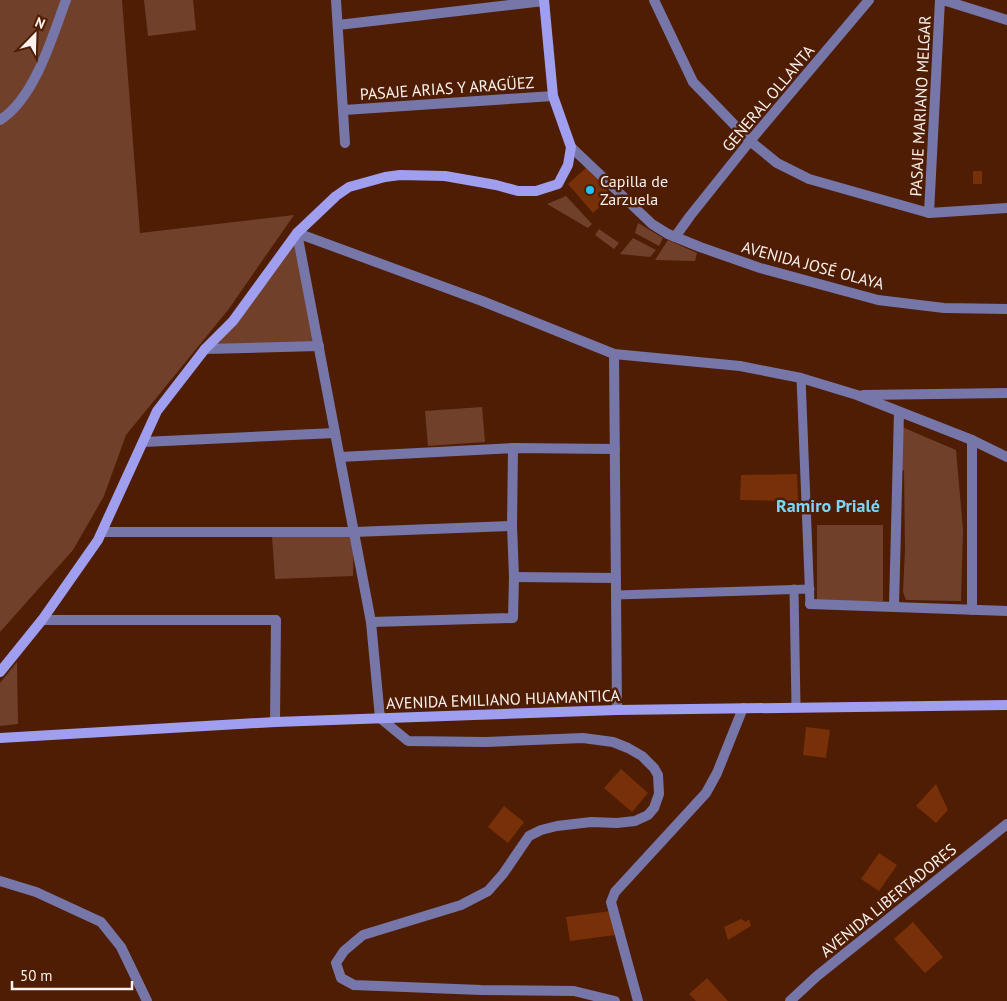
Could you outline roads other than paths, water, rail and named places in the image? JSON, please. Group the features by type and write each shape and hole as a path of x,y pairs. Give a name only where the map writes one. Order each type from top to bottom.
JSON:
{"street":[{"path":"0,120 9,114 23,98 45,57 66,0"},
{"path":"336,0 345,143"},
{"path":"0,672 42,620 98,540 157,411 205,349 233,321 297,233 336,196 349,187 385,177 426,174 496,185 518,191 536,191 558,184 568,165 571,147 553,96 544,0 338,25"},
{"path":"654,0 693,82 750,142 777,163 809,178 929,213 1007,208"},
{"name":"GENERAL OLLANTA","path":"675,237 750,142 869,0"},
{"path":"942,0 1007,20"},
{"name":"PASAJE MARIANO MELGAR","path":"929,213 942,0"},
{"name":"PASAJE ARIAS Y ARAGÜEZ","path":"344,110 553,96"},
{"name":"AVENIDA JOSÉ OLAYA","path":"571,147 646,219 675,237 760,268 878,300 944,308 1007,309"},
{"path":"297,233 371,622 380,718 408,742 486,742 583,738 613,742 642,756 654,768 659,780 659,794 654,808 648,815 635,821 617,823 591,822 556,826 541,830 529,836 488,892 461,905 363,935 344,951 336,963 341,978 354,985 481,990 574,991 615,1001"},
{"path":"297,233 482,302 614,354 740,366 800,378 858,395 972,440 1007,457"},
{"path":"205,349 319,346"},
{"path":"614,354 617,710"},
{"path":"858,395 1007,393"},
{"path":"894,606 899,412"},
{"path":"143,442 335,433"},
{"path":"972,440 972,610"},
{"path":"340,457 513,448 615,449"},
{"path":"371,622 513,618 513,448"},
{"path":"102,532 354,532 512,526"},
{"path":"514,577 616,578"},
{"path":"810,604 1007,610"},
{"path":"42,620 276,620 275,722"},
{"name":"AVENIDA EMILIANO HUAMANTICA","path":"0,738 275,722 617,710 1007,705"},
{"path":"638,1001 611,902 615,892 706,793 717,773 743,708"},
{"name":"AVENIDA LIBERTADORES","path":"790,1001 817,976 1007,824"},
{"path":"0,881 36,892 101,922 121,947 146,1001"}],"lane":[{"path":"800,378 810,604"},
{"path":"794,589 796,707"},
{"path":"616,595 810,589"}],"place":[{"name":"Capilla de Zarzuela","path":"590,190"}],"district":[{"name":"Ramiro Prialé","path":"828,506"}]}
